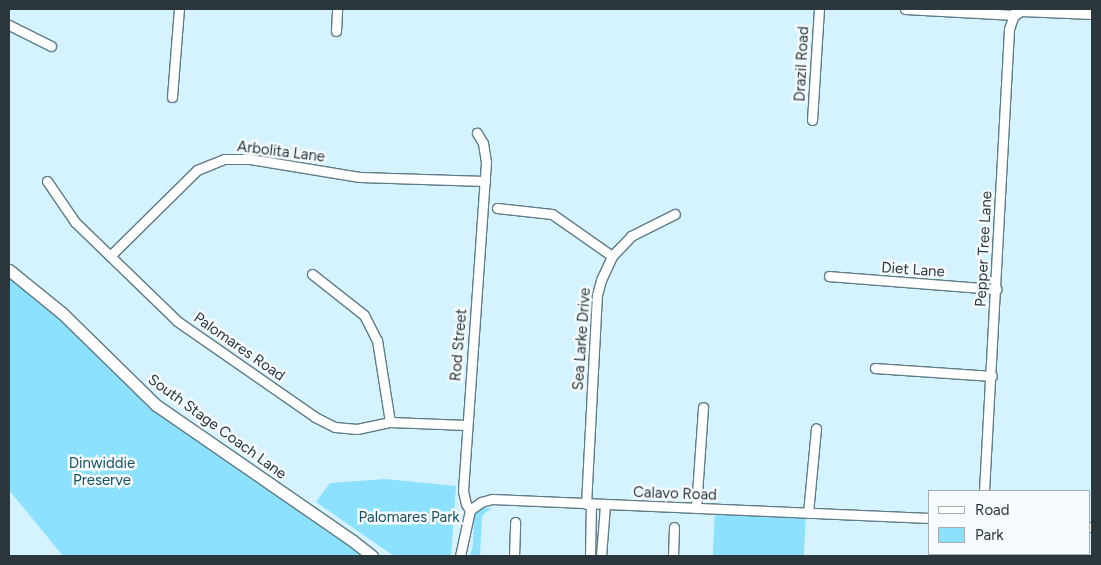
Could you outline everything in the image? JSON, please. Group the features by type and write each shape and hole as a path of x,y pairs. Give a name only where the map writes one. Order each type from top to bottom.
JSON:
{"main road":[{"name":"South Stage Coach Lane","path":"9,270 62,313 156,405 372,556"}],"street":[{"path":"172,96 179,9"},
{"path":"336,31 337,9"},
{"name":"Drazil Road","path":"812,120 819,9"},
{"path":"905,9 1092,14"},
{"name":"Pepper Tree Lane","path":"984,490 992,376 1009,29 1016,12"},
{"path":"9,25 51,46"},
{"name":"Rod Street","path":"470,510 466,504 463,491 486,151 477,133"},
{"name":"Arbolita Lane","path":"110,256 197,170 224,160 250,159 360,177 485,181"},
{"name":"Palomares Road","path":"47,181 75,222 177,321 316,417 335,427 357,430 390,422 466,425"},
{"path":"497,208 552,214 612,256"},
{"name":"Sea Larke Drive","path":"590,556 588,504 597,295 612,256 631,236 675,214"},
{"path":"312,274 364,315 377,340 390,422"},
{"name":"Diet Lane","path":"829,276 996,289"},
{"path":"875,368 992,376"},
{"path":"696,508 702,407"},
{"path":"808,513 816,428"},
{"name":"Calavo Road","path":"470,510 481,502 492,499 928,518"},
{"path":"601,556 605,505"},
{"path":"460,556 470,510"},
{"path":"514,556 515,522"},
{"path":"673,556 674,527"}],"green space":[{"name":"Dinwiddie Preserve","path":"9,274 60,317 161,412 368,556 63,556 9,490"},
{"name":"Palomares Park","path":"385,479 456,486 451,556 394,556 316,502 330,483"},
{"path":"480,507 492,509 482,517 480,556 470,556 473,545 474,517"},
{"path":"715,512 806,517 804,556 713,556"}]}
